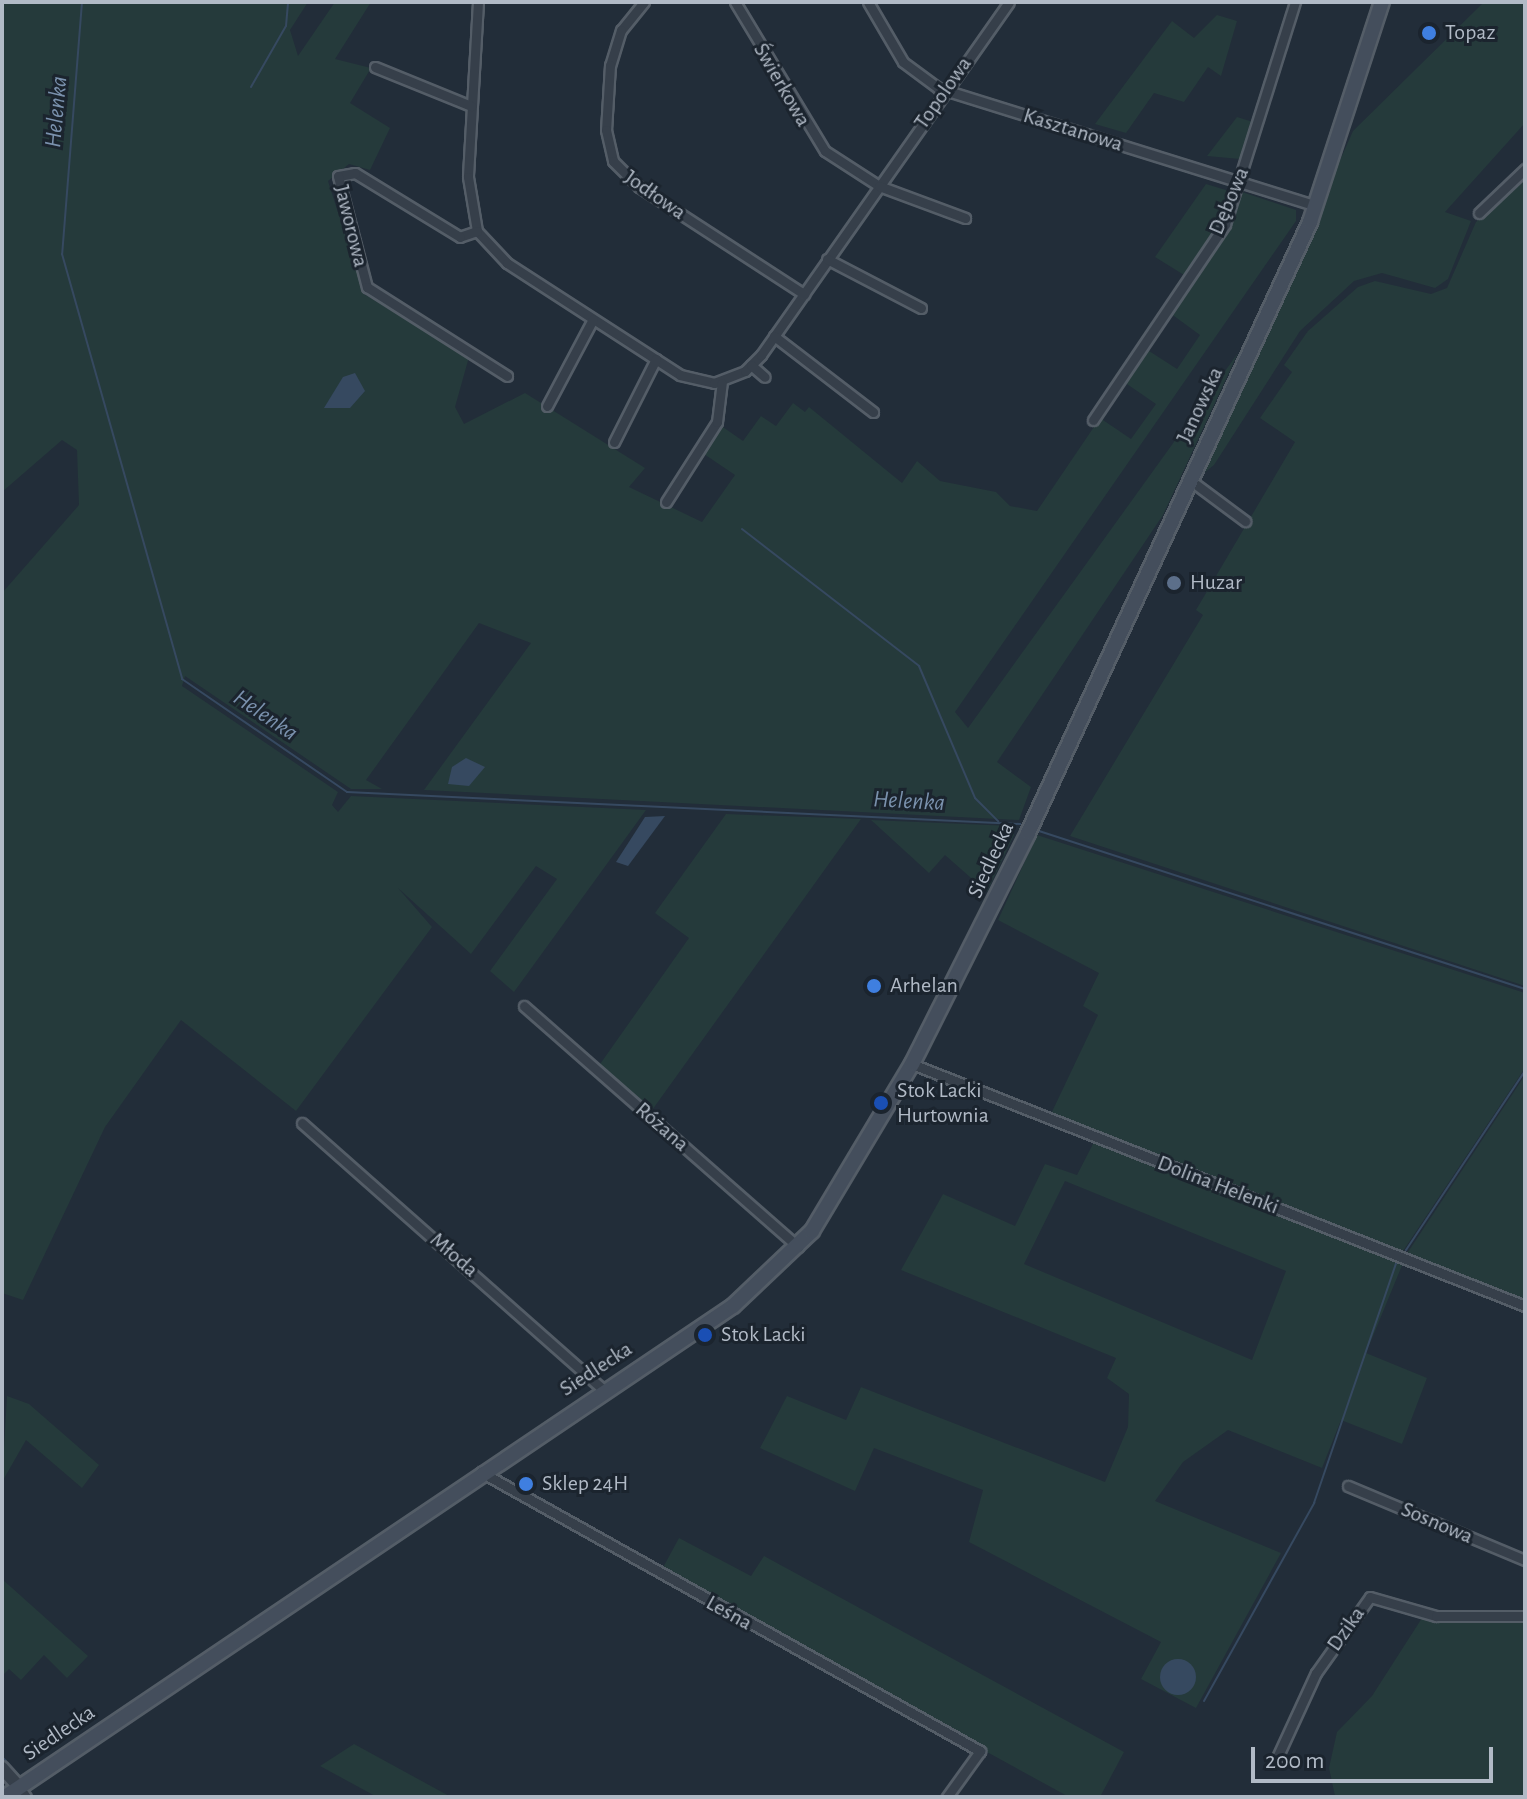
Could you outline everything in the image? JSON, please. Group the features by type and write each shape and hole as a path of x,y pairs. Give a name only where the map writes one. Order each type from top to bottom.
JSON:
{"main road":[{"name":"Janowska","path":"1035,818 1316,206 1382,2"},
{"name":"Siedlecka","path":"5,1797 23,1792 481,1472 756,1290 799,1248 912,1064 1035,818"}],"street":[{"path":"478,2 468,192 477,231 507,263 656,359 693,380 722,383 717,422 666,502"},
{"name":"Jodłowa","path":"644,2 621,30 610,65 606,130 613,161 639,187 804,294"},
{"name":"Świerkowa","path":"735,2 809,133 879,186"},
{"name":"Kasztanowa","path":"868,2 903,62 945,90 1316,206"},
{"name":"Topolowa","path":"722,383 751,365 774,336 1009,2"},
{"name":"Dębowa","path":"1093,420 1225,224 1295,2"},
{"path":"375,67 471,106"},
{"path":"1479,213 1525,169"},
{"name":"Jaworowa","path":"477,231 460,237 355,173 338,176 367,287 507,376"},
{"path":"879,186 965,218"},
{"path":"827,259 921,308"},
{"path":"547,406 593,319"},
{"path":"774,336 873,412"},
{"path":"614,442 656,359"},
{"path":"751,365 765,377"},
{"path":"1190,480 1245,521"},
{"name":"Różana","path":"524,1006 799,1248"},
{"name":"Dolina Helenki","path":"912,1064 1525,1306"},
{"name":"Młoda","path":"302,1123 604,1390"},
{"name":"Leśna","path":"481,1472 980,1751 947,1797"},
{"name":"Sosnowa","path":"1348,1486 1525,1560"},
{"name":"Dzika","path":"1275,1762 1316,1673 1370,1597 1436,1616 1525,1616"},
{"path":"2,1768 23,1792"}],"green space":[{"path":"2,2 308,2 290,30 298,56 335,2 371,2 335,59 371,68 350,103 390,128 370,170 349,164 328,181 364,294 469,357 455,407 464,424 525,393 645,468 629,487 702,522 735,475 701,452 720,425 743,441 761,416 776,426 793,403 805,412 809,407 902,483 917,461 940,481 996,492 1010,506 1037,511 1100,418 1131,439 1156,404 1124,382 1146,349 1177,369 1200,335 1170,313 1235,217 1242,192 1296,210 1296,221 955,712 968,728 1238,353 1163,515 997,762 1031,787 1019,820 424,790 531,643 479,623 366,780 382,789 351,789 185,676 182,686 338,792 332,805 338,812 351,796 646,810 514,992 490,971 557,879 536,866 471,954 398,888 432,927 296,1111 181,1020 105,1127 23,1300 2,1293 2,593 79,505 77,450 62,440 2,492"},
{"path":"1484,2 1525,2 1525,123 1445,212 1471,221 1448,279 1435,288 1382,273 1354,281 1300,331 1214,465 1199,477 1353,131"},
{"path":"1217,15 1237,21 1221,76 1208,67 1184,102 1154,93 1126,133 1095,124 1172,21 1194,38"},
{"path":"1237,117 1253,122 1240,159 1207,156"},
{"path":"1525,175 1525,986 1070,836 1203,615 1196,610 1295,442 1260,418 1292,372 1284,365 1308,331 1358,287 1375,281 1431,294 1447,288 1476,222"},
{"path":"1206,184 1229,191 1218,224 1184,275 1155,257"},
{"path":"726,814 861,819 650,1113 598,1067 689,938 655,913"},
{"path":"871,820 1012,826 1014,835 987,892 945,855 929,873"},
{"path":"1037,835 1525,993 1525,1068 1401,1254 1050,1116 1098,1015 1083,1006 1099,973 998,920"},
{"path":"1525,1075 1525,1302 1406,1255"},
{"path":"1094,1142 1403,1263 1366,1353 1427,1378 1402,1444 1341,1420 1322,1468 1228,1430 1183,1462 1155,1501 1281,1553 1196,1708 1141,1679 1161,1642 969,1542 983,1490 874,1448 855,1491 760,1448 787,1396 846,1420 861,1387 1105,1482 1128,1427 1129,1394 1107,1378 1116,1358 901,1270 943,1194 1015,1226 1045,1164 1077,1175","holes":["1065,1181 1286,1271 1252,1360 1024,1264"]},
{"path":"7,1396 29,1404 99,1465 82,1488 26,1440 2,1482"},
{"path":"679,1538 751,1576 764,1556 1124,1752 1100,1797 1069,1797 660,1573"},
{"path":"2,1579 88,1656 67,1678 44,1655 21,1680 9,1669 2,1676"},
{"path":"1422,1618 1525,1620 1525,1797 1335,1796 1329,1768 1337,1732 1372,1696"},
{"path":"354,1744 451,1797 377,1797 320,1766"}],"water":[{"path":"355,373 365,391 350,408 324,408 343,377"},
{"path":"466,758 485,767 469,786 448,784 452,767"},
{"path":"665,816 628,866 616,862 645,817"},
{"path":"1178,1659 1191,1664 1196,1677 1191,1690 1178,1695 1165,1690 1160,1677 1165,1664"}],"waterway":[{"name":"Helenka","path":"82,2 62,254 182,679 347,792 1020,824"},
{"path":"251,87 286,26 288,2"},
{"path":"742,529 919,666 975,798 998,821"},
{"name":"Helenka","path":"1039,831 1525,989"},
{"path":"1406,1250 1525,1071"},
{"path":"1204,1701 1314,1503 1396,1264"},
{"path":"2,1757 6,1761"}],"place":[{"name":"Topaz","path":"1429,33"},
{"name":"Huzar","path":"1174,583"},
{"name":"Arhelan","path":"874,986"},
{"name":"Stok Lacki Hurtownia","path":"881,1103"},
{"name":"Stok Lacki","path":"705,1335"},
{"name":"Sklep 24H","path":"526,1484"}]}
